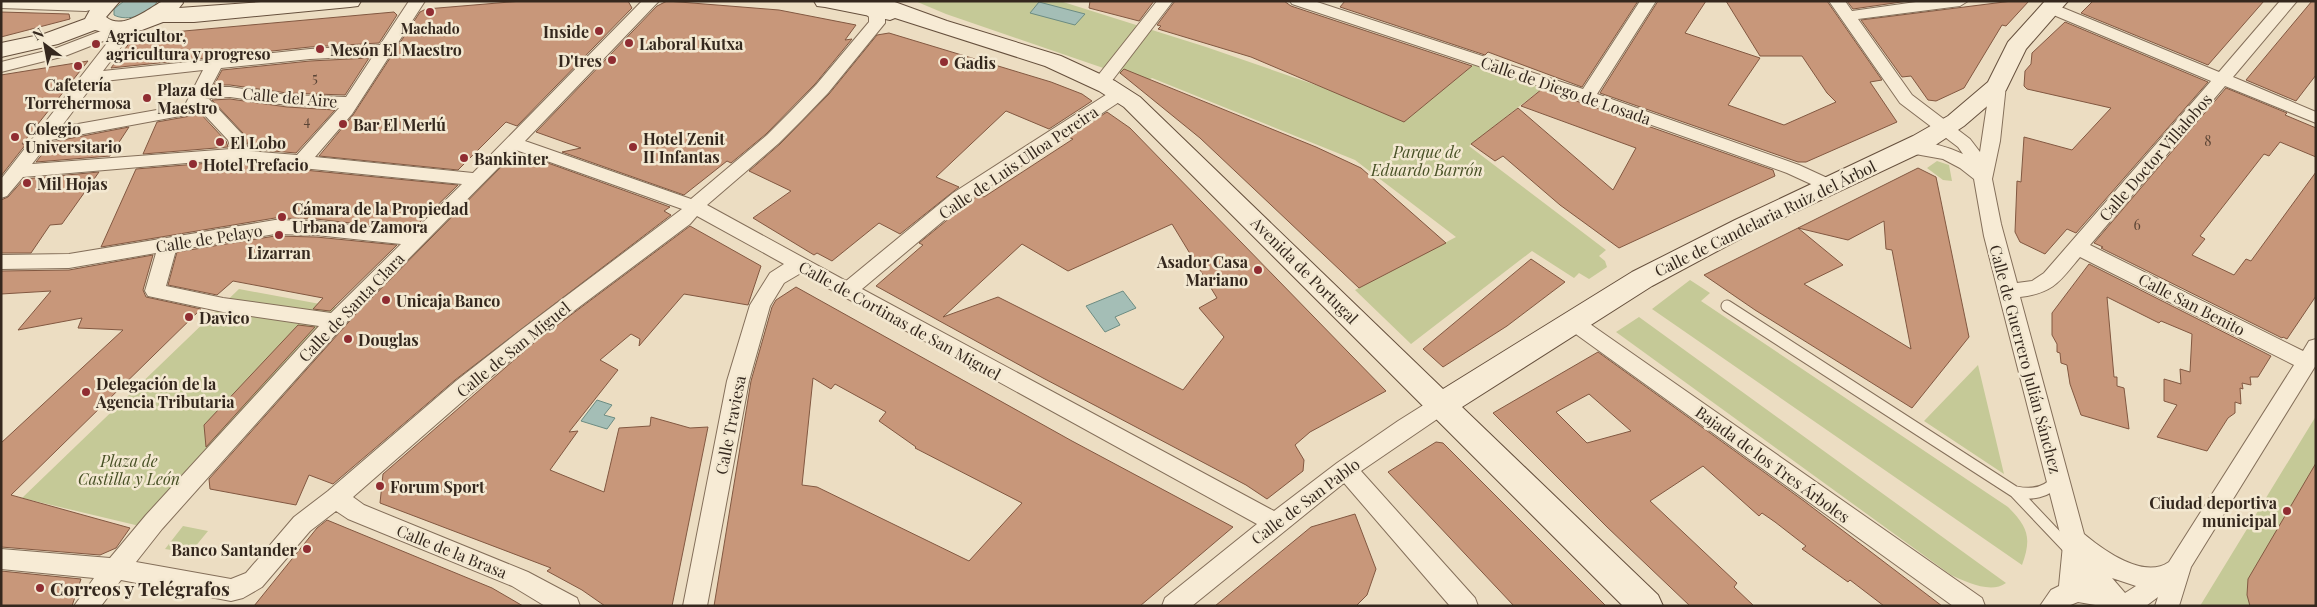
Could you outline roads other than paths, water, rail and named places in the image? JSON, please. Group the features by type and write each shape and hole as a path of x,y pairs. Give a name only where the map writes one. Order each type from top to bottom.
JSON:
{"main road":[{"path":"1,50 50,39 96,22 106,26 128,26 166,8 194,15 350,1"},
{"name":"Avenida de Portugal","path":"825,1 870,5 911,17 1039,56 1111,87 1173,139 1646,606"},
{"path":"895,1 911,17"},
{"path":"96,22 96,14 108,2"},
{"name":"Calle de Candelaria Ruiz del Árbol","path":"1441,405 1651,274 1910,148 1945,129 1981,102 1998,85 2016,47 2053,5"}],"street":[{"path":"302,162 350,102 417,1"},
{"name":"Calle de Santa Clara","path":"86,606 154,522 335,321 513,143 651,1"},
{"name":"Calle de Luis Ulloa Pereira","path":"847,291 960,197 1111,87 1165,1"},
{"name":"Calle de Diego de Losada","path":"1298,1 1587,96 1793,169 1830,186"},
{"path":"1587,96 1648,1"},
{"name":"Calle de Guerrero Julián Sánchez","path":"1837,1 1906,99 1972,152 1983,178 1992,229 2074,549 2061,599"},
{"path":"1848,16 1960,1"},
{"path":"1,3 86,6 108,2"},
{"name":"Calle Doctor Villalobos","path":"2009,291 2029,290 2046,282 2223,79 2281,3"},
{"name":"Calle de San Miguel","path":"1,559 116,569 237,590 254,580 297,529 336,498 464,387 528,335 680,222 707,194 773,139 826,84 877,23 877,15 870,5"},
{"path":"2053,5 2316,118"},
{"path":"1,67 59,53 128,26"},
{"path":"1,192 128,26"},
{"path":"90,77 310,54 385,50"},
{"path":"45,134 192,109 216,64"},
{"name":"Calle de Guerrero Julián Sánchez","path":"1983,178 1991,142 1998,85"},
{"name":"Calle del Aire","path":"197,98 230,92 272,98 350,102"},
{"path":"197,98 236,138 242,156"},
{"name":"Calle de Cortinas de San Miguel","path":"513,143 695,207 1274,523"},
{"path":"1910,148 1928,149 1950,155 1971,167 1983,178"},
{"path":"17,171 222,154 477,179"},
{"name":"Calle de Pelayo","path":"1,262 69,260 275,227 326,229 417,239"},
{"path":"168,244 156,291 223,305 335,321"},
{"name":"Calle San Benito","path":"2077,247 2311,355"},
{"name":"Calle Traviesa","path":"695,606 738,381 760,305 777,278 793,267 802,266"},
{"name":"Bajada de los Tres Árboles","path":"1573,322 1973,606"},
{"path":"2168,606 2174,570 2311,355"},
{"name":"Calle de San Pablo","path":"1174,606 1274,523 1345,469 1441,405"},
{"path":"1345,469 1466,606"},
{"name":"Calle de la Brasa","path":"336,498 356,512 520,580 568,606"},
{"path":"2074,549 2125,572 2148,578 2174,570"},
{"name":"Calle de Guerrero Julián Sánchez","path":"2074,549 2079,551 2123,603"},
{"path":"2061,599 2091,592 2123,603 2174,570"}],"lane":[{"path":"1727,306 2015,492 2074,549"},
{"path":"2015,492 2025,494 2043,490 2053,486 2057,478"}],"water":[{"path":"124,1 157,1 150,10 138,16 125,18 114,15 114,9"},
{"path":"1039,2 1085,14 1075,25 1030,13"},
{"path":"1123,291 1136,308 1115,317 1120,325 1105,332 1086,306"},
{"path":"597,400 612,405 604,415 615,418 607,429 581,421"}],"place":[{"name":"Machado","path":"430,12"},
{"name":"Inside","path":"599,31"},
{"name":"Laboral Kutxa","path":"629,43"},
{"name":"Agricultor, agricultura y progreso","path":"96,44"},
{"name":"Mesón El Maestro","path":"320,49"},
{"name":"D'tres","path":"612,60"},
{"name":"Gadis","path":"944,62"},
{"name":"Cafetería Torrehermosa","path":"78,66"},
{"name":"Plaza del Maestro","path":"147,98"},
{"name":"Bar El Merlú","path":"343,124"},
{"name":"Colegio Universitario","path":"15,137"},
{"name":"El Lobo","path":"220,142"},
{"name":"Hotel Zenit II Infantas","path":"633,147"},
{"name":"Bankinter","path":"464,158"},
{"name":"Hotel Trefacio","path":"193,164"},
{"name":"Mil Hojas","path":"27,183"},
{"name":"Cámara de la Propiedad Urbana de Zamora","path":"282,217"},
{"name":"Lizarran","path":"279,235"},
{"name":"Asador Casa Mariano","path":"1258,270"},
{"name":"Unicaja Banco","path":"386,300"},
{"name":"Davico","path":"189,317"},
{"name":"Douglas","path":"348,339"},
{"name":"Delegación de la Agencia Tributaria","path":"86,392"},
{"name":"Forum Sport","path":"380,486"},
{"name":"Ciudad deportiva municipal","path":"2287,511"},
{"name":"Banco Santander","path":"307,549"},
{"name":"Correos y Telégrafos","path":"40,588"}],"park label":[{"name":"Parque de Eduardo Barrón","path":"1427,160"},
{"name":"Plaza de Castilla y León","path":"129,469"}]}
